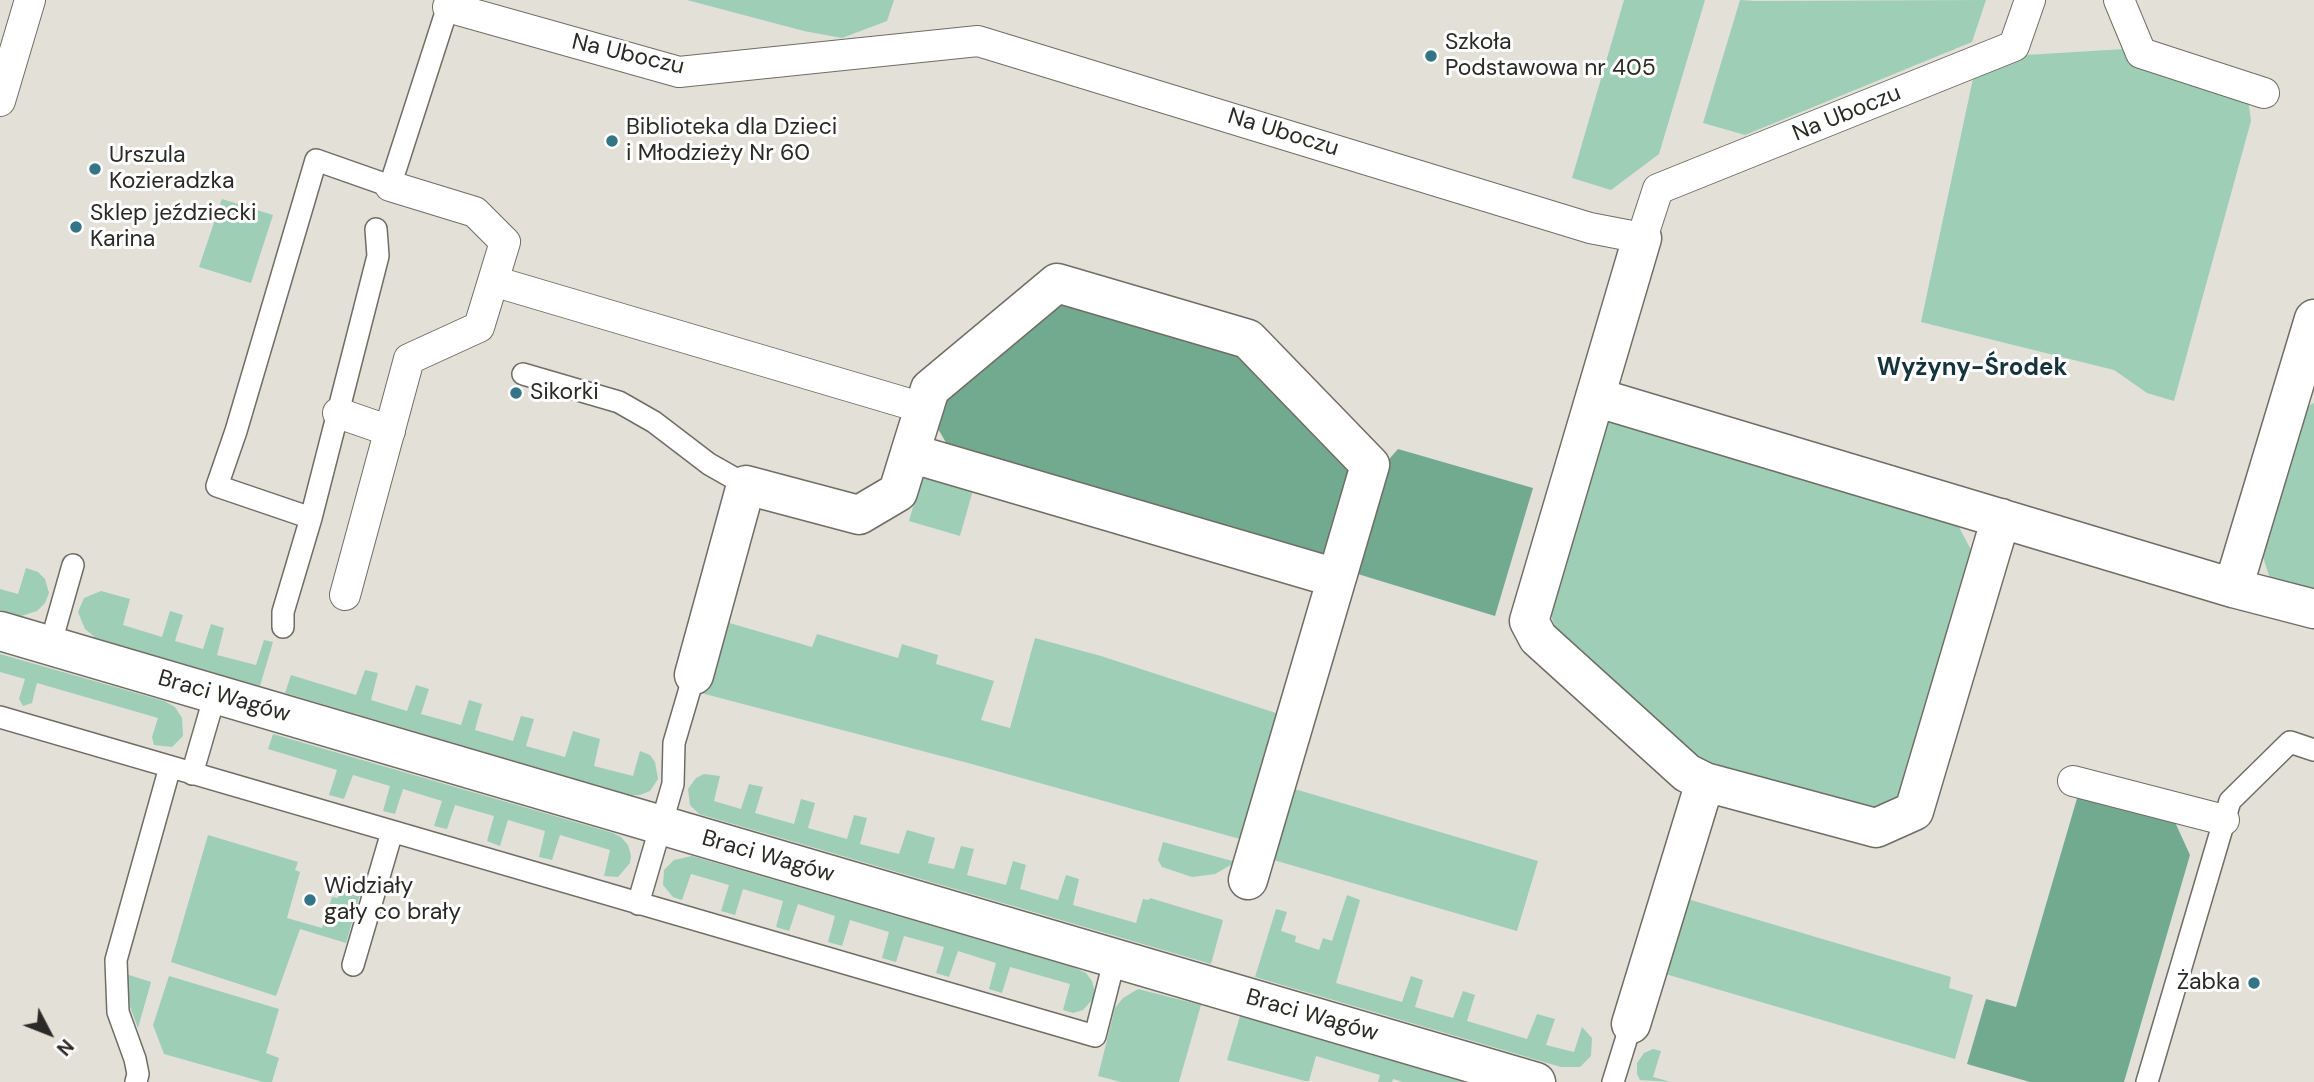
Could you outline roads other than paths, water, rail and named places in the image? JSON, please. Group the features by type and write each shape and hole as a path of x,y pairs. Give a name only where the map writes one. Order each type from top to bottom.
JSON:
{"street":[{"path":"0,100 30,0"},
{"name":"Na Uboczu","path":"449,4 679,72 978,41 1590,228 1642,237 1658,189 2014,46 2030,0"},
{"path":"2119,0 2141,53 2264,93"},
{"path":"345,595 409,359 479,327 505,242 475,212 390,186"},
{"path":"1642,237 1529,621 1538,638 1687,773 1705,782 1876,828 1914,811 2001,518"},
{"path":"493,281 923,408"},
{"path":"694,675 746,485 859,514 898,492 930,389 1056,283 1248,338 1370,465 1248,880"},
{"path":"2233,588 2307,372 2314,319"},
{"path":"1595,397 2314,610"},
{"path":"338,413 390,431"},
{"path":"910,453 1336,578"},
{"name":"Braci Wagów","path":"0,631 1536,1082"},
{"path":"2073,780 2224,820"},
{"path":"1631,1024 1705,782"}],"lane":[{"path":"311,518 217,486 240,418 316,160 390,186 449,4"},
{"path":"283,627 284,612 379,256 376,229"},
{"path":"523,374 620,402 654,422 709,464 746,485"},
{"path":"50,646 73,565"},
{"path":"638,904 673,783 674,743 694,675"},
{"path":"192,774 215,695"},
{"path":"0,717 1095,1036 1115,958"},
{"path":"2147,1082 2230,801 2290,742 2314,750"},
{"path":"136,1082 138,1074 135,1059 118,1012 116,960 170,767"},
{"path":"352,965 392,832"},
{"path":"1613,1082 1631,1024"}],"place":[{"name":"Szkoła Podstawowa nr 405","path":"1431,56"},
{"name":"Biblioteka dla Dzieci i Młodzieży Nr 60","path":"612,141"},
{"name":"Urszula Kozieradzka","path":"95,169"},
{"name":"Sklep jeździecki Karina","path":"76,227"},
{"name":"Sikorki","path":"516,393"},
{"name":"Widziały gały co brały","path":"310,900"},
{"name":"Żabka","path":"2254,983"}],"district":[{"name":"Wyżyny-Środek","path":"1972,369"}]}
